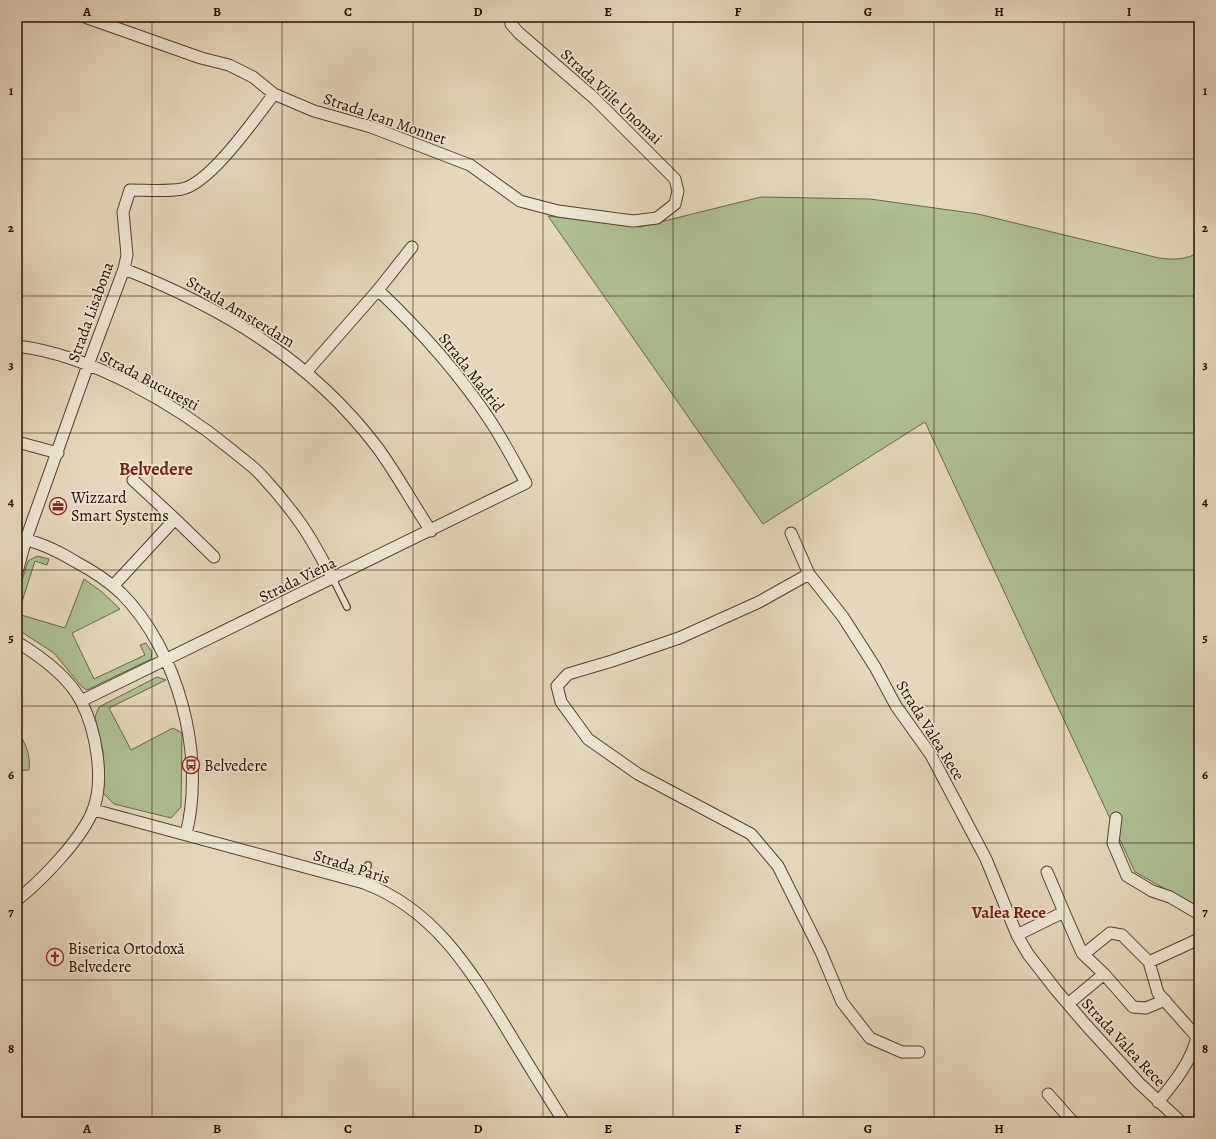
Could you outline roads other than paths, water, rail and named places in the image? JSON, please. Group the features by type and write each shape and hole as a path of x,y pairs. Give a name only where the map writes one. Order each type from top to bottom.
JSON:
{"street":[{"name":"Strada Jean Monnet","path":"85,17 201,58 229,65 253,77 274,94 314,111 371,127 470,165 520,201 558,211 633,220 657,218 675,204"},
{"name":"Strada Viile Unomai","path":"510,17 512,24 519,33 594,98 675,179 678,191 675,204"},
{"name":"Strada Lisabona","path":"17,572 22,539 58,452 88,365 124,269 127,255 123,212 130,190 183,188 195,182 216,165 235,144 274,94"},
{"path":"307,371 378,290 412,247"},
{"name":"Strada Amsterdam","path":"124,269 174,289 264,339 307,371 339,404 376,446 407,490 431,531"},
{"name":"Strada Madrid","path":"378,290 417,327 450,367 491,422 526,484"},
{"name":"Strada București","path":"17,346 30,348 88,365 153,395 204,427 260,474 301,524 334,579"},
{"path":"17,442 58,452"},
{"path":"133,480 214,557"},
{"name":"Strada Viena","path":"81,701 334,579 526,484"},
{"path":"113,586 175,519"},
{"name":"Strada Valea Rece","path":"791,533 809,574 843,617 875,667 896,706 931,755 986,859 1017,935 1028,954 1068,1004 1158,1102 1181,1122"},
{"path":"22,539 61,553 113,586 122,594 151,631 166,660 185,716 190,752 192,783 186,834"},
{"path":"809,574 759,602 679,638 568,674 557,686 561,702 588,738 638,774 751,834 778,866 821,952 842,1002 851,1014 870,1038 902,1052 919,1052"},
{"path":"17,642 34,652 63,678 81,701 96,743 99,777 94,810 84,827 48,872 17,900"},
{"name":"Strada Paris","path":"94,810 364,883 400,900 432,925 470,970 564,1122"},
{"path":"1116,818 1113,843 1127,876 1152,891 1170,897 1199,914"},
{"name":"Strada Valea Rece","path":"1047,872 1082,953 1104,974 1134,1007 1146,1008 1164,1000"},
{"path":"1017,935 1064,912"},
{"name":"Strada Valea Rece","path":"1082,953 1089,950 1110,933 1122,935 1149,962 1158,993 1197,1037 1194,1049 1175,1081 1158,1102"},
{"path":"1149,962 1199,939"},
{"name":"Strada Valea Rece","path":"1068,1004 1104,974"},
{"path":"1048,1094 1073,1122"}],"lane":[{"name":"Strada București","path":"334,579 347,607"},
{"path":"364,883 368,865"}],"place":[{"name":"Wizzard Smart Systems","path":"58,506"},
{"name":"Belvedere","path":"191,765"},
{"name":"Biserica Ortodoxă Belvedere","path":"55,957"}],"district":[{"name":"Belvedere","path":"156,469"},
{"name":"Valea Rece","path":"1009,912"}]}
